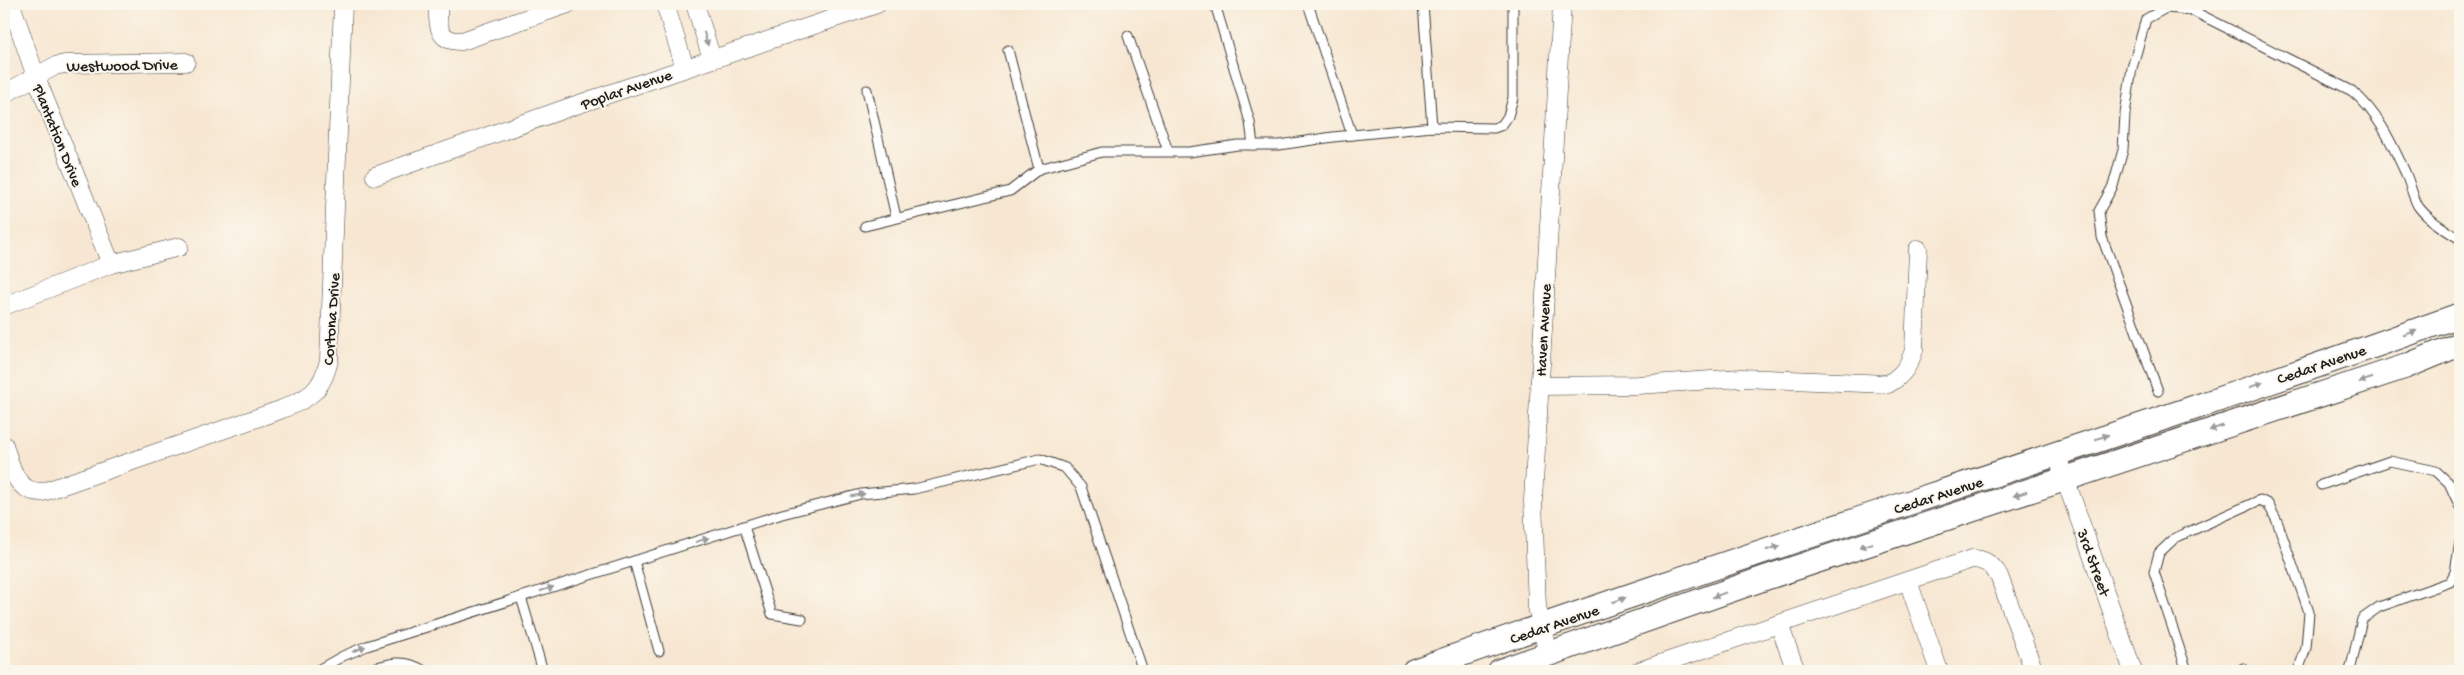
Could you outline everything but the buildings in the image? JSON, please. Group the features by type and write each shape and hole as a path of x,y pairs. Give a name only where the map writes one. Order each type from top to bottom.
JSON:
{"main road":[{"name":"Cedar Avenue","path":"1414,671 2460,315"},
{"name":"Cedar Avenue","path":"1500,671 1765,578 2407,366 2460,344"}],"street":[{"name":"Plantation Drive","path":"11,4 36,77 111,264"},
{"name":"Cortona Drive","path":"4,445 18,482 34,493 43,492 280,410 298,403 318,389 325,378 329,360 343,4"},
{"path":"438,4 441,34 453,41 462,41 568,4"},
{"path":"665,4 685,68"},
{"path":"695,4 712,59"},
{"name":"Poplar Avenue","path":"375,176 685,68 877,4"},
{"name":"Haven Avenue","path":"1548,655 1540,627 1533,546 1539,386 1562,4"},
{"name":"Westwood Drive","path":"4,94 65,64 186,62"},
{"path":"4,306 111,264 180,247"},
{"path":"1539,386 1638,385 1741,378 1888,384 1902,374 1910,364 1914,350 1918,249"},
{"name":"3rd Street","path":"2056,453 2134,671"},
{"path":"1639,671 1972,559 1988,563 1996,570 2004,586 2034,671"},
{"path":"1908,581 1939,671"},
{"path":"1779,624 1796,671"}],"lane":[{"path":"1215,4 1250,122 1253,145"},
{"path":"1308,4 1352,135"},
{"path":"1423,4 1432,127"},
{"path":"865,226 1010,191 1039,169 1102,152 1189,152 1253,145 1279,145 1432,127 1494,128 1502,125 1508,116 1513,98 1513,4"},
{"path":"2158,391 2119,288 2102,237 2099,219 2100,208 2115,181 2123,150 2125,112 2132,68 2143,29 2146,19 2158,11 2176,7 2191,10 2352,91 2363,100 2387,135 2418,206 2441,227 2460,240"},
{"path":"1128,36 1168,151"},
{"path":"1008,50 1039,169"},
{"path":"867,90 896,217"},
{"path":"316,671 343,656 367,646 744,526 861,494 914,489 1029,460 1040,459 1058,464 1070,472 1081,487 1143,671"},
{"path":"2321,484 2390,461 2436,471 2449,483 2460,508"},
{"path":"2187,671 2154,572 2159,553 2175,538 2260,500 2268,504 2277,522 2309,612 2306,648 2298,671"},
{"path":"744,526 772,614 802,619"},
{"path":"2350,671 2362,618 2379,607 2450,582 2455,572 2460,542"},
{"path":"634,561 659,651"},
{"path":"521,597 543,671"},
{"path":"365,671 397,662 416,665 424,671"}]}
